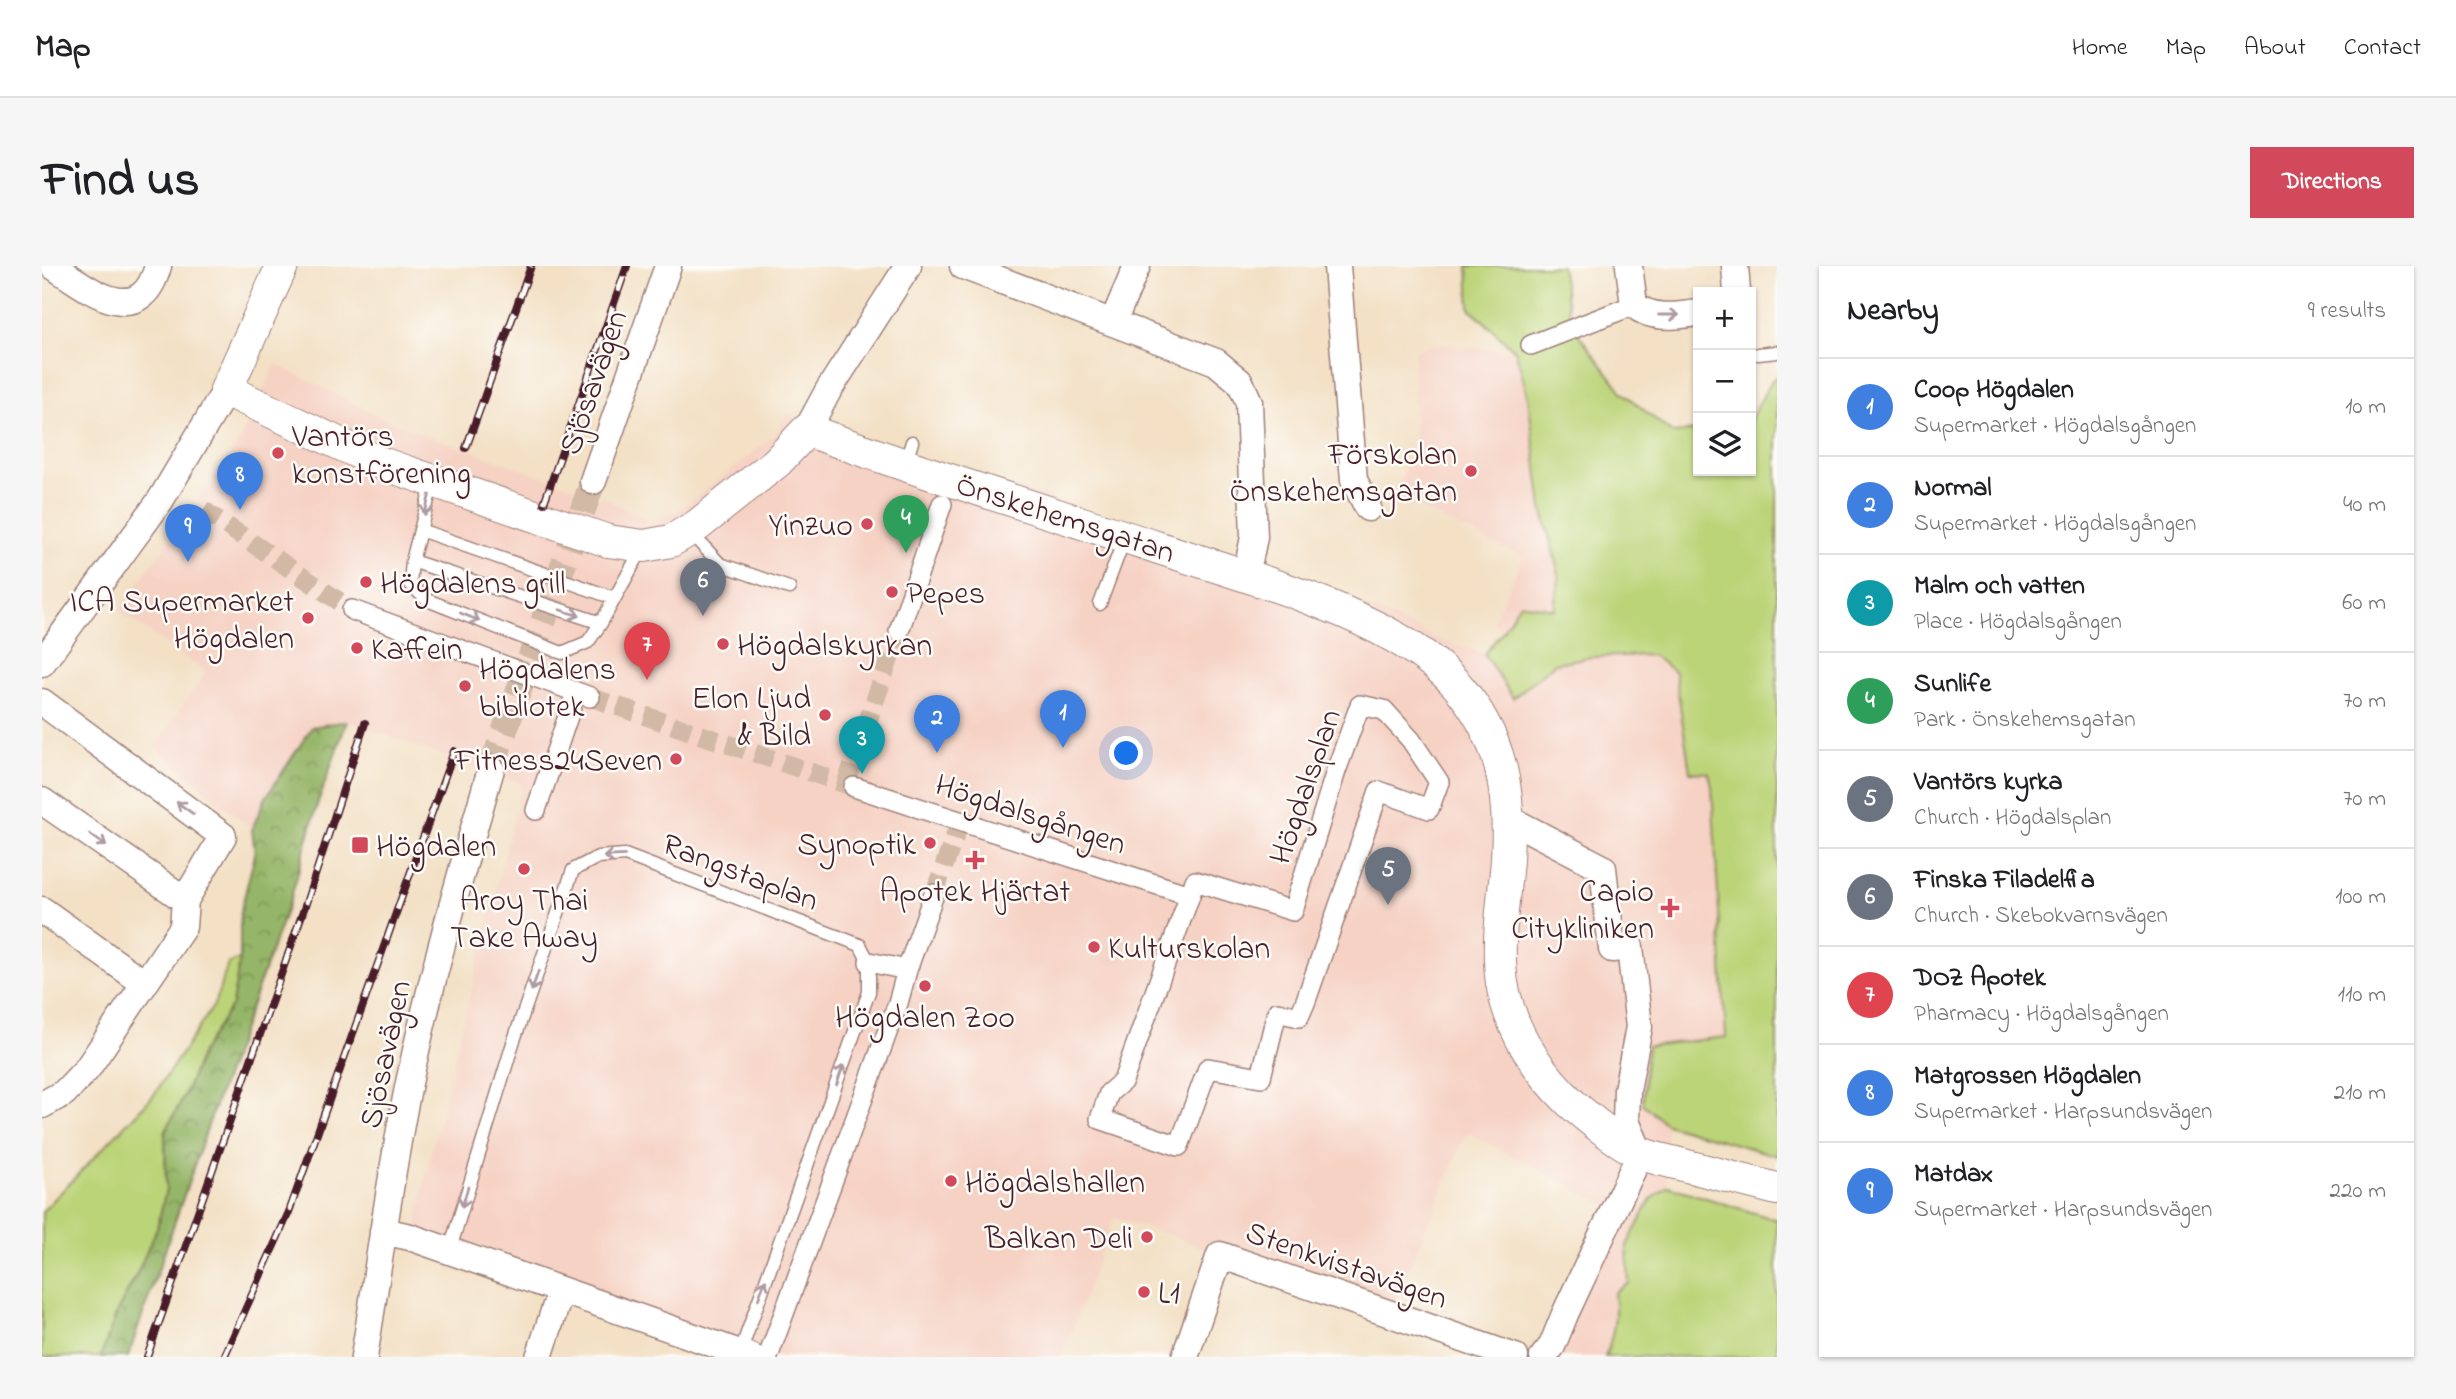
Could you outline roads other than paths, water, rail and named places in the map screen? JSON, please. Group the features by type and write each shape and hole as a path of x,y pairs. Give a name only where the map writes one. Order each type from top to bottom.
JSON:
{"street":[{"path":"53,266 102,298 119,302 137,299 153,284 158,266"},
{"path":"42,663 160,501 226,390 282,266"},
{"name":"Sjösavägen","path":"593,481 668,266"},
{"path":"226,390 378,462 608,541 644,547 671,541 689,530 777,463 807,430 828,391 908,266"},
{"path":"963,266 1216,362 1240,382 1249,402 1254,537 1245,576"},
{"path":"1113,322 1137,266"},
{"path":"1337,266 1354,480 1368,508"},
{"path":"1629,266 1634,305 1644,313 1671,316 1693,314"},
{"path":"1735,266 1737,287"},
{"path":"1531,345 1634,305"},
{"name":"Önskehemsgatan","path":"807,430 908,453 1126,537 1282,588 1366,622 1424,655 1456,683 1477,713 1496,749 1504,776 1508,802 1500,948 1502,985 1515,1026 1535,1063 1583,1114 1640,1154 1777,1189"},
{"name":"Önskehemsgatan","path":"899,631 942,504"},
{"path":"352,610 583,695 536,810"},
{"path":"42,702 223,836 185,900 183,927 87,1069 64,1093 42,1105"},
{"name":"Högdalsplan","path":"1360,705 1384,710 1411,740 1439,782 1429,809 1379,791 1299,1017 1277,1012 1261,1077 1208,1068 1179,1146 1100,1119 1109,1093 1123,1081 1189,895 1195,881 1293,911 1336,771 1360,705"},
{"name":"Sjösavägen","path":"365,1357 383,1231 409,1084 439,953 491,769"},
{"name":"Högdalsgången","path":"854,787 1189,895"},
{"path":"42,801 185,900"},
{"path":"1507,818 1603,868 1612,949 1630,947 1639,1027 1627,1090 1626,1121 1640,1154 1552,1346 1543,1357"},
{"path":"768,1357 898,1003 934,894"},
{"path":"42,910 144,983"},
{"path":"869,962 907,970"},
{"path":"383,1231 410,1237 745,1355"},
{"name":"Stenkvistavägen","path":"1185,1357 1220,1255 1515,1357"},
{"path":"539,1357 561,1290"}],"lane":[{"path":"1758,354 1777,352"},
{"path":"433,481 412,561 410,584 427,600 562,653 588,642 644,547"},
{"path":"420,530 614,598"},
{"path":"689,530 720,564 789,589"},
{"path":"1100,604 1126,537"},
{"path":"412,561 601,623"},
{"name":"Rangstaplan","path":"449,1252 506,1066 573,870 598,857 625,855 860,945 869,962"},
{"path":"745,1355 869,992 869,962"}],"tunnel":[{"path":"491,769 593,481"},
{"path":"203,510 352,610"},
{"path":"846,784 899,631"},
{"path":"590,697 854,787"},
{"path":"934,894 960,822"}],"railway":[{"path":"466,448 531,266"},
{"path":"544,503 627,266"},
{"path":"147,1357 306,903 365,723"},
{"path":"224,1357 289,1212 454,751"}],"place":[{"name":"Vantörs konstförening","path":"278,453"},
{"name":"Förskolan Önskehemsgatan","path":"1471,471"},
{"name":"Matgrossen Högdalen","path":"240,510"},
{"name":"Yinzuo","path":"867,524"},
{"name":"Sunlife","path":"906,553"},
{"name":"Matdax","path":"188,562"},
{"name":"Högdalens grill","path":"366,582"},
{"name":"Pepes","path":"892,592"},
{"name":"Finska Filadelfia","path":"703,616"},
{"name":"ICA Supermarket Högdalen","path":"308,618"},
{"name":"Högdalskyrkan","path":"723,644"},
{"name":"Kaffein","path":"357,648"},
{"name":"DOZ Apotek","path":"647,680"},
{"name":"Högdalens bibliotek","path":"465,686"},
{"name":"Elon Ljud & Bild","path":"825,715"},
{"name":"Coop Högdalen","path":"1063,748"},
{"name":"Normal","path":"937,753"},
{"name":"Fitness24Seven","path":"676,759"},
{"name":"Malm och vatten","path":"862,774"},
{"name":"Synoptik","path":"930,843"},
{"name":"Högdalen","path":"360,845"},
{"name":"Apotek Hjärtat","path":"975,860"},
{"name":"Aroy Thai Take Away","path":"524,869"},
{"name":"Vantörs kyrka","path":"1388,905"},
{"name":"Capio Citykliniken","path":"1670,908"},
{"name":"Kulturskolan","path":"1094,947"},
{"name":"Högdalen Zoo","path":"925,986"},
{"name":"Högdalshallen","path":"951,1181"},
{"name":"Balkan Deli","path":"1147,1237"},
{"name":"L1","path":"1144,1292"}]}
